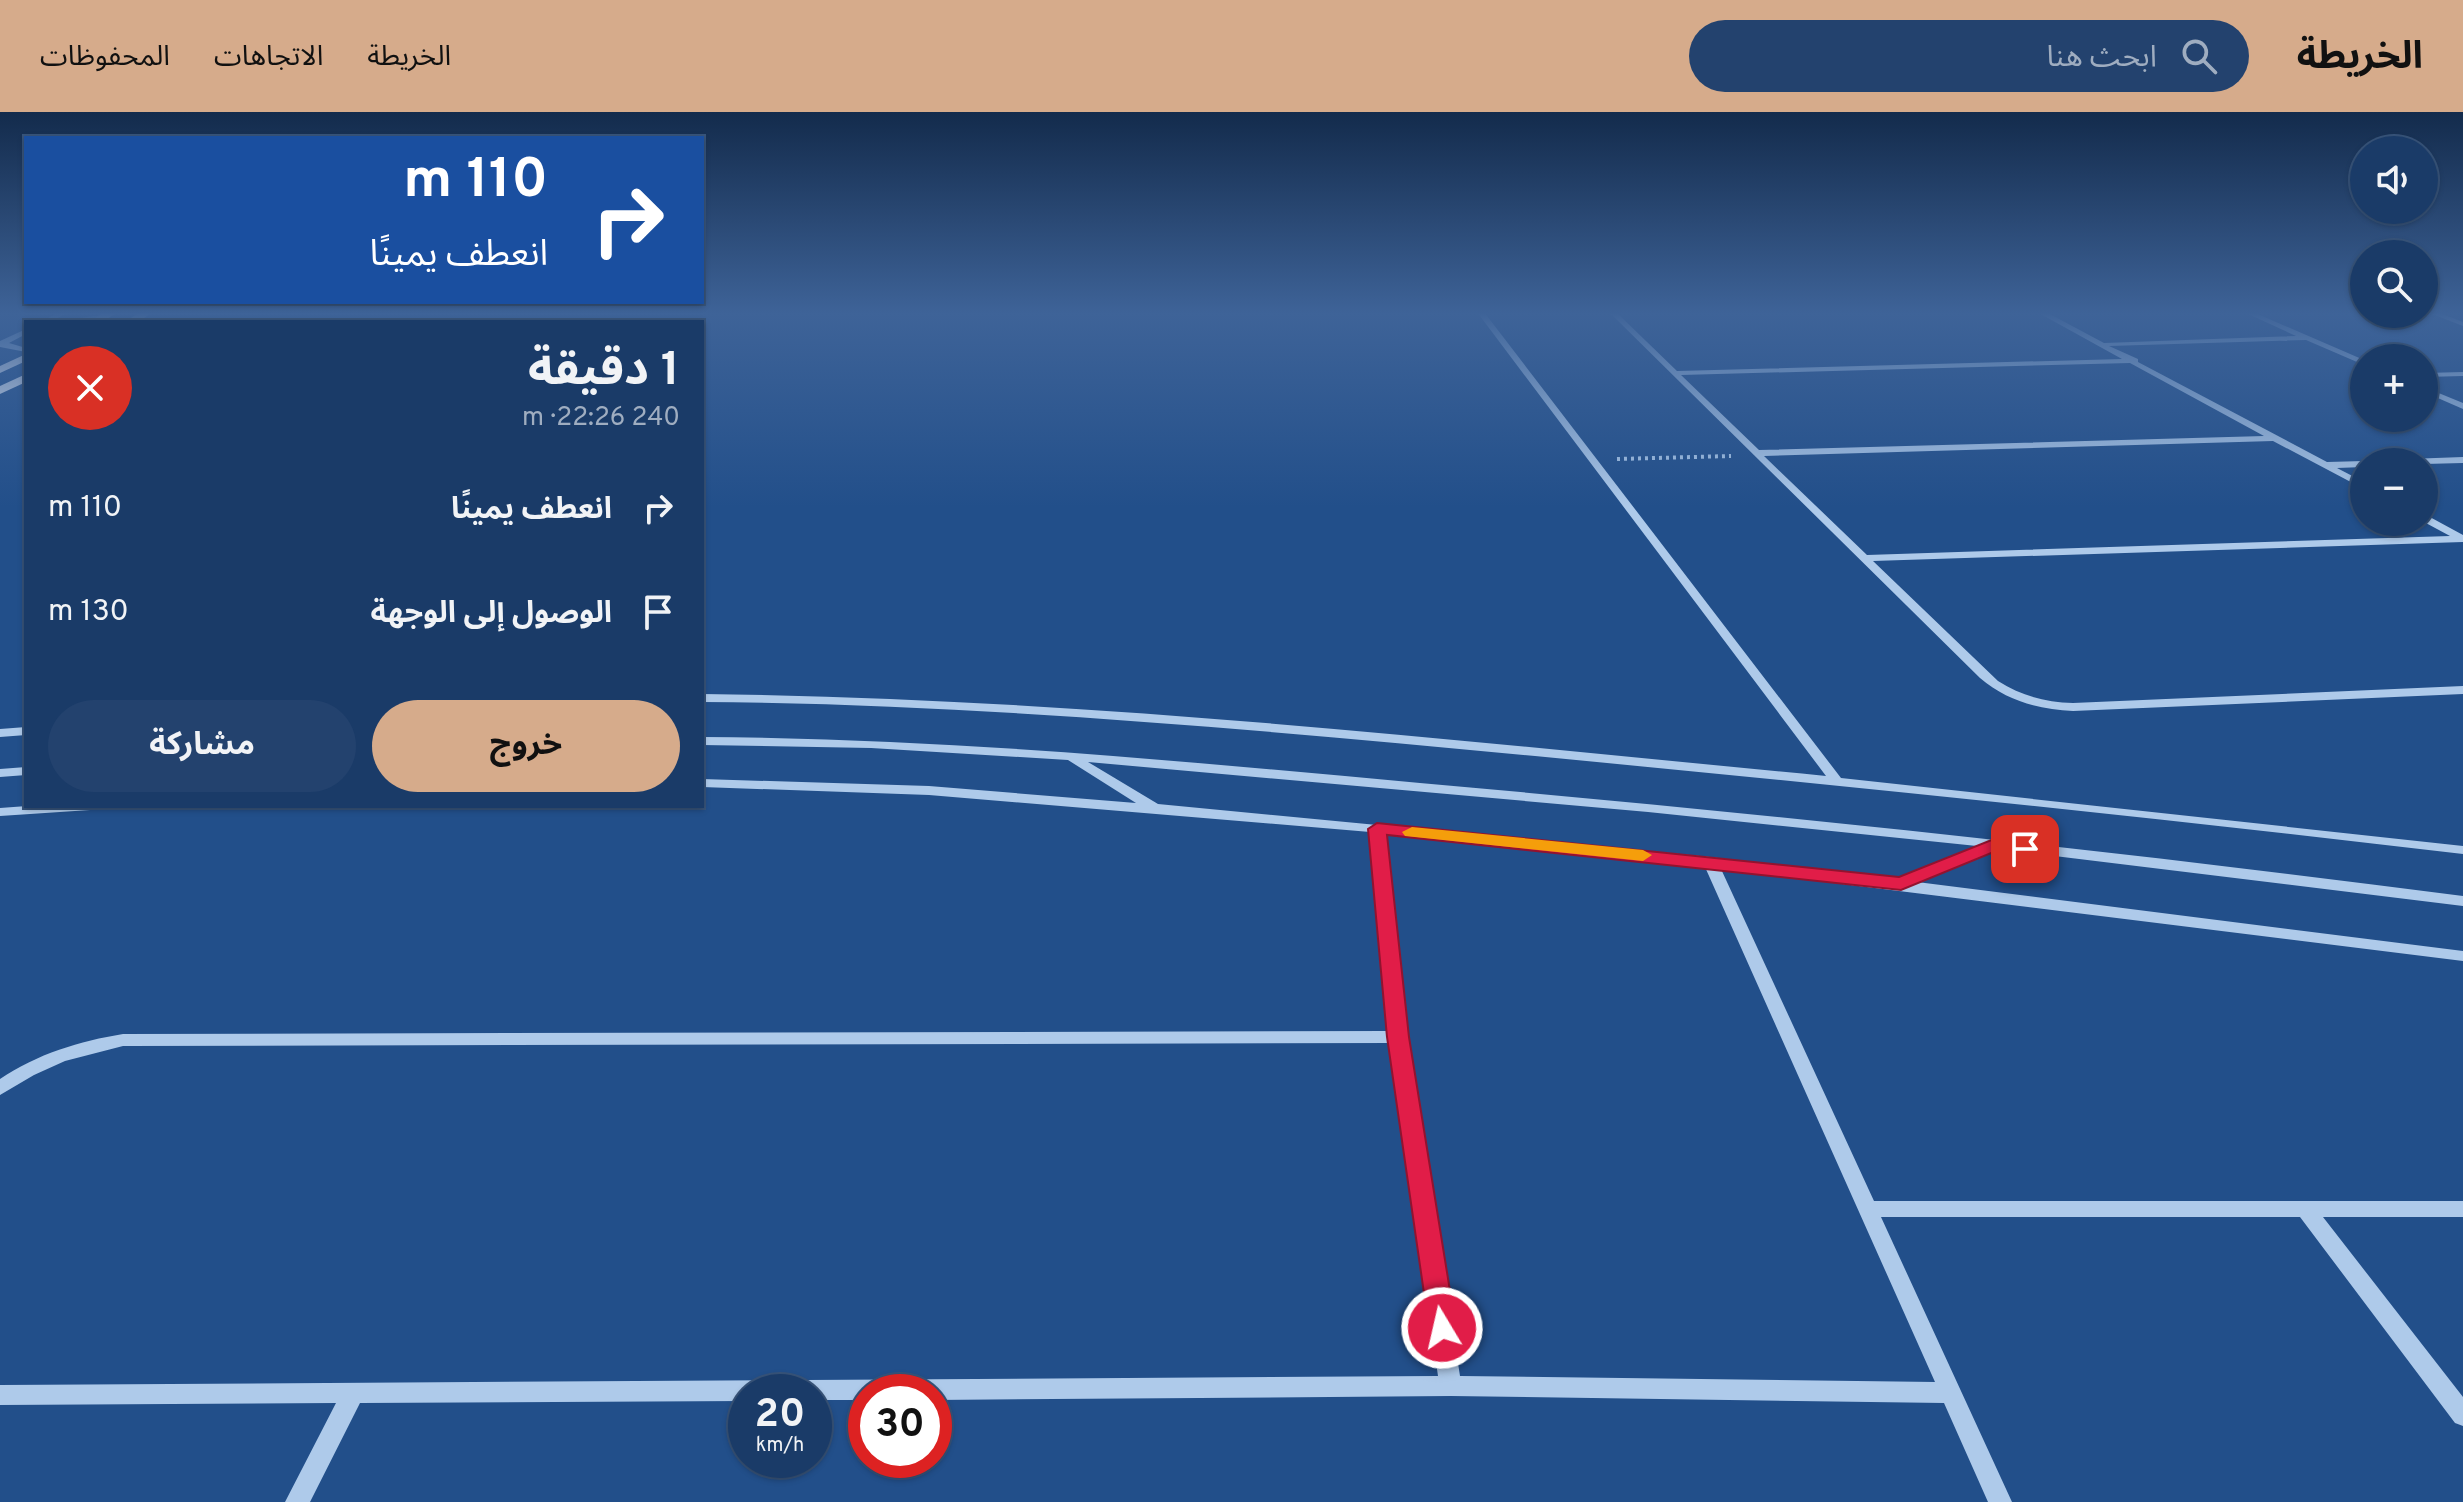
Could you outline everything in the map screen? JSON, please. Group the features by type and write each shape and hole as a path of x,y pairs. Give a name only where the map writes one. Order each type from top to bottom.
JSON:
{"main road":[{"path":"0,391 24,378"}],"street":[{"path":"1529,377 1836,780"},
{"path":"1678,377 1994,684 2034,703 2073,707 2463,690"},
{"path":"2164,377 2350,478"},
{"path":"2438,395 2463,406"},
{"path":"1759,454 2274,438"},
{"path":"2438,461 2463,460"},
{"path":"2325,465 2350,464"},
{"path":"2438,526 2463,539"},
{"path":"1864,558 2463,539"},
{"path":"704,698 846,699 1196,720 1836,780 2463,850"},
{"path":"0,733 24,731"},
{"path":"704,741 828,741 1071,757 1592,802 1994,845 2463,901"},
{"path":"1071,757 1157,809"},
{"path":"0,773 24,771"},
{"path":"704,783 852,786 1377,829 1901,884 2463,956"},
{"path":"0,812 60,808"},
{"path":"1377,829 1398,1037 1451,1386"},
{"path":"1901,884 1994,845"},
{"path":"1710,862 2000,1502"},
{"path":"2430,896 2463,910"},
{"path":"0,1088 65,1053 123,1040 1398,1037"},
{"path":"1866,1209 2463,1209"},
{"path":"2305,1209 2463,1415"},
{"path":"0,1395 1451,1386 1951,1393"},
{"path":"297,1502 353,1394"}],"path":[{"path":"1592,460 1759,454"}],"slow traffic":[{"path":"1412,832 1643,855"}],"route":[{"path":"1442,1328 1398,1037 1377,829 1901,884 1994,845 2025,849"}]}
